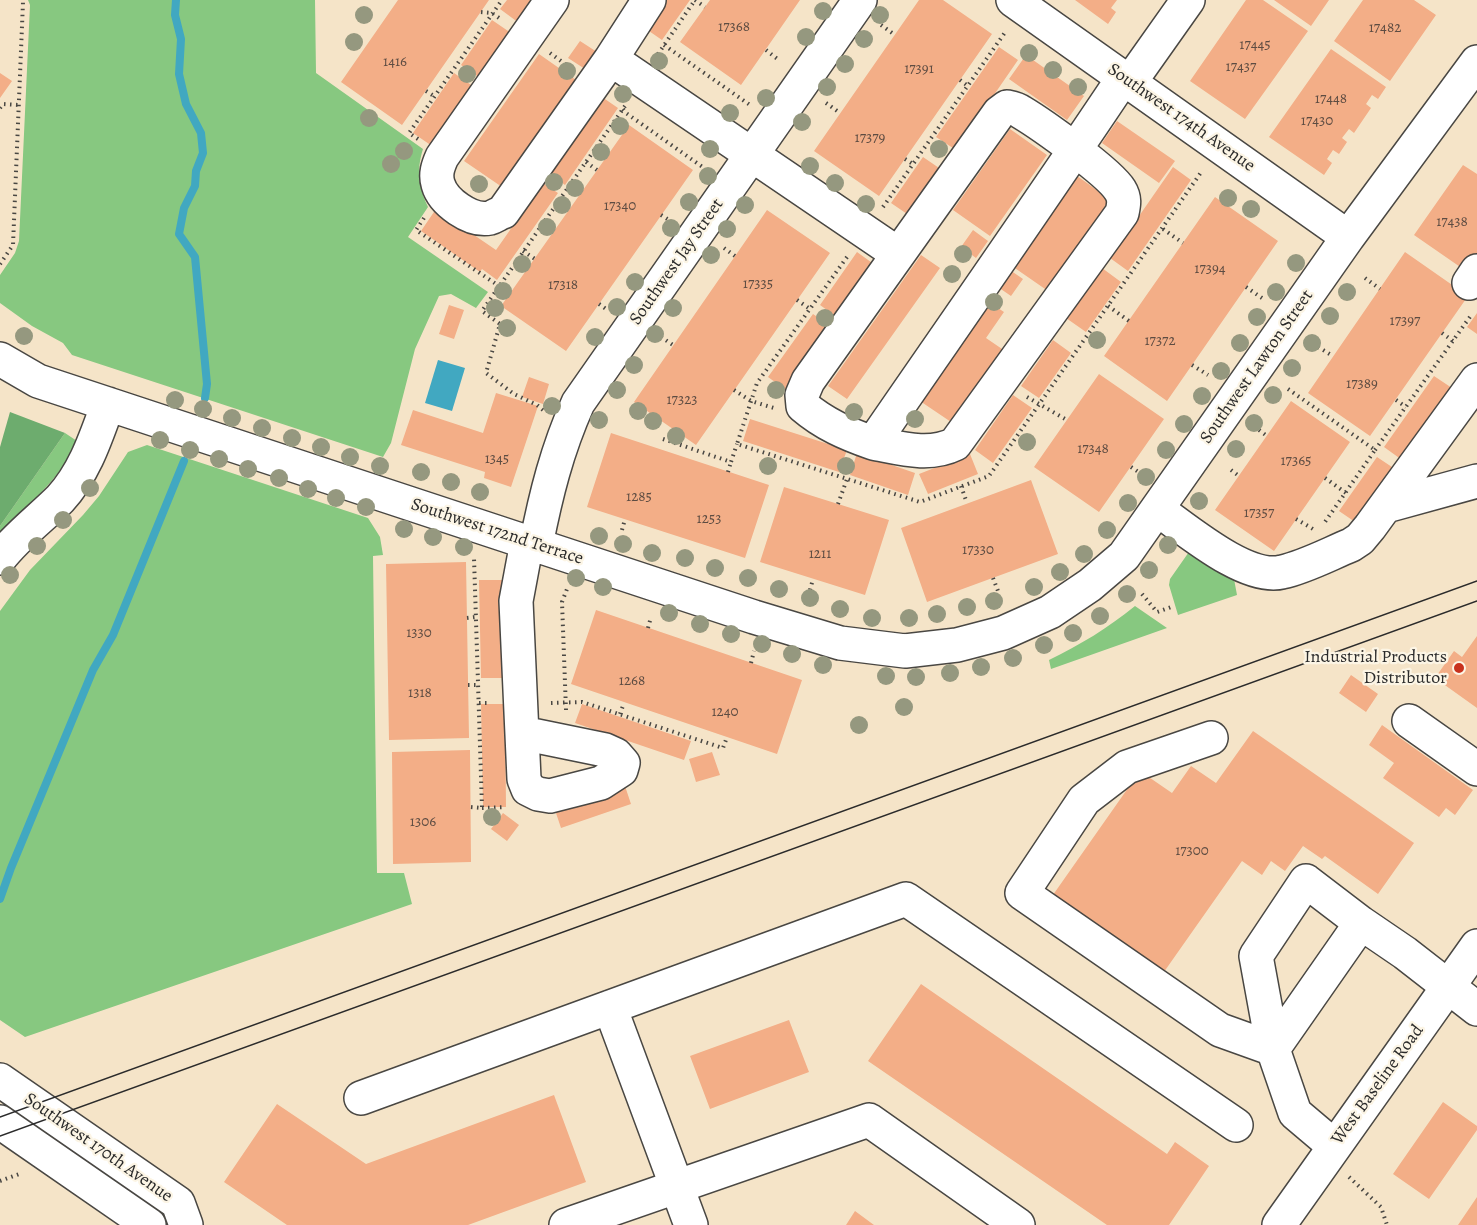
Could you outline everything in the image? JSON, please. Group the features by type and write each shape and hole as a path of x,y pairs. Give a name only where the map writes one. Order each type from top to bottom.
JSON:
{"street":[{"path":"552,0 442,157 436,171 438,185 446,198 457,208 474,216 489,218 503,212 611,59 649,0"},
{"name":"Southwest Jay Street","path":"567,742 616,754 623,763 621,770 601,783 550,796 528,789 524,779 516,601 562,438 578,403 860,0"},
{"name":"Southwest 174th Avenue","path":"1013,0 1348,237"},
{"path":"873,443 1074,150 1188,0"},
{"path":"611,59 898,255"},
{"name":"Southwest Lawton Street","path":"1003,633 1050,612 1090,585 1124,556 1348,237 1477,62"},
{"path":"1007,107 1018,110 1115,182 1122,193 1125,204 1122,213 955,444 945,449 921,451 873,443 846,434 816,417 803,406 802,395 808,381 898,255 999,113 1007,107"},
{"name":"Southwest 172nd Terrace","path":"0,359 38,381 754,617 840,643 905,651 957,645 1003,633"},
{"path":"1157,509 1238,564 1266,573 1281,572 1351,545 1360,539 1386,506 1477,380"},
{"path":"0,558 61,498 80,471 91,450 108,404"},
{"path":"1386,506 1477,481"},
{"path":"1409,721 1477,769"},
{"path":"522,734 567,742"},
{"path":"1211,738 1127,767 1084,800 1023,893 1220,1030 1273,1049"},
{"path":"1331,1151 1295,1113 1273,1049 1256,956 1306,881 1477,1009"},
{"path":"361,1098 906,899 1236,1125"},
{"path":"1273,1049 1361,923"},
{"name":"West Baseline Road","path":"1279,1225 1477,946"},
{"path":"610,1006 691,1225"},
{"name":"Southwest 170th Avenue","path":"0,1080 178,1203 186,1225"},
{"path":"567,1225 869,1120 1018,1225"},
{"name":"Southwest 170th Avenue","path":"0,1122 150,1225"}],"path":[{"path":"0,264 13,245 23,2 21,0"},
{"path":"544,411 514,394 486,373 500,324 482,311 695,0 705,7"},
{"path":"881,25 895,35"},
{"path":"664,45 750,105"},
{"path":"766,50 781,61"},
{"path":"960,80 968,86"},
{"path":"426,91 434,96"},
{"path":"826,103 840,113"},
{"path":"0,108 3,104 19,105"},
{"path":"905,159 913,164"},
{"path":"586,162 597,170"},
{"path":"661,215 669,221"},
{"path":"1163,229 1183,243"},
{"path":"724,248 735,256"},
{"path":"523,251 535,259"},
{"path":"1365,278 1380,289"},
{"path":"1246,287 1262,298"},
{"path":"1324,525 1453,341 1474,288"},
{"path":"797,300 810,309"},
{"path":"598,304 606,310"},
{"path":"1108,306 1129,321"},
{"path":"1442,333 1453,341"},
{"path":"661,337 673,345"},
{"path":"1318,347 1333,356"},
{"path":"1192,365 1208,375"},
{"path":"1001,380 1067,420"},
{"path":"1288,389 1376,450"},
{"path":"734,390 751,401 779,410 803,406"},
{"path":"1395,400 1406,407"},
{"path":"1259,430 1267,435"},
{"path":"663,439 731,462"},
{"path":"728,472 737,444"},
{"path":"1131,467 1140,473"},
{"path":"1231,470 1239,476"},
{"path":"1325,478 1346,493"},
{"path":"838,504 847,479"},
{"path":"961,486 967,503"},
{"path":"622,530 625,519"},
{"path":"1296,519 1318,533"},
{"path":"471,807 482,808 474,558"},
{"path":"993,578 998,591"},
{"path":"810,590 813,579"},
{"path":"567,589 562,602 567,742"},
{"path":"1142,594 1157,612 1174,606"},
{"path":"467,618 476,617"},
{"path":"648,628 651,617"},
{"path":"751,663 754,651"},
{"path":"468,685 478,685"},
{"path":"620,714 624,703"},
{"path":"1331,1151 1381,1207 1387,1225"}],"green space":[{"path":"28,0 315,0 316,73 423,149 420,179 422,193 428,207 408,237 488,292 476,308 451,294 439,296 415,349 391,443 383,457 72,355 63,343 32,326 0,303 0,275 15,253 19,241 30,5"},
{"path":"10,412 65,433 0,526 0,447"},
{"path":"65,433 77,441 62,468 0,535 0,526"},
{"path":"147,445 368,518 380,537 383,555 373,556 377,873 404,873 412,904 25,1037 0,1020 0,611 30,570 99,496 128,452"},
{"path":"1191,549 1234,579 1237,595 1178,615 1169,585 1170,579"},
{"path":"1135,606 1167,628 1051,669 1049,660 1094,636"}],"water":[{"path":"438,360 465,368 452,411 425,403"}],"building":[{"path":"398,0 489,0 402,125 341,82"},
{"path":"507,0 535,0 519,23 500,9"},
{"path":"667,0 690,0 662,40 646,29"},
{"path":"710,0 800,0 741,85 680,42"},
{"path":"919,0 943,0 992,34 879,196 814,151"},
{"path":"1075,0 1117,0 1111,8 1116,12 1108,24"},
{"path":"1246,0 1263,0 1308,31 1245,119 1190,81"},
{"path":"1274,0 1329,0 1311,26"},
{"path":"1363,0 1414,0 1436,15 1390,81 1334,41"},
{"path":"492,20 511,33 480,78 461,65"},
{"path":"580,41 597,52 585,69 568,58"},
{"path":"999,47 1018,60 956,150 936,137"},
{"path":"1331,49 1386,87 1378,99 1372,95 1366,104 1371,108 1354,133 1349,129 1342,138 1347,142 1339,154 1333,150 1327,159 1332,163 1324,175 1269,137"},
{"path":"539,54 576,80 502,187 464,161"},
{"path":"1026,55 1084,96 1067,120 1009,79"},
{"path":"0,73 12,81 0,98"},
{"path":"454,73 474,87 432,146 413,133"},
{"path":"602,97 618,108 565,185 549,173"},
{"path":"1117,121 1175,161 1159,183 1102,143"},
{"path":"629,125 693,170 566,351 501,306"},
{"path":"1010,129 1047,155 990,236 953,210"},
{"path":"923,157 942,170 910,216 891,203"},
{"path":"1463,165 1477,174 1477,254 1466,271 1414,235"},
{"path":"1173,167 1191,180 1128,271 1110,258"},
{"path":"1073,173 1112,201 1048,291 1009,264"},
{"path":"543,183 558,193 497,280 482,269 480,272 421,231 436,209 496,250"},
{"path":"1215,197 1278,241 1167,401 1104,356"},
{"path":"767,210 830,253 696,445 634,402"},
{"path":"973,230 988,241 976,258 961,247"},
{"path":"857,252 875,265 838,318 820,305"},
{"path":"1405,252 1468,296 1370,436 1308,393"},
{"path":"921,255 940,268 847,399 828,386"},
{"path":"1007,268 1023,279 1011,296 995,285"},
{"path":"1102,268 1121,282 1086,332 1066,318"},
{"path":"986,300 1004,312 986,338 1005,351 954,424 917,399"},
{"path":"449,305 464,310 454,339 439,334"},
{"path":"1477,313 1477,334 1467,327"},
{"path":"813,314 832,327 786,390 768,377"},
{"path":"1053,340 1071,353 1039,398 1021,386"},
{"path":"1099,374 1164,419 1099,512 1034,467"},
{"path":"1434,376 1452,388 1402,460 1384,447"},
{"path":"529,377 549,384 543,404 522,397"},
{"path":"496,393 538,406 511,487 484,478 485,472 401,445 413,410 483,433"},
{"path":"1013,395 1032,408 993,463 975,450"},
{"path":"1291,401 1350,442 1274,551 1215,510"},
{"path":"750,419 847,450 839,472 743,441"},
{"path":"611,433 769,485 745,558 587,507"},
{"path":"857,453 915,473 908,495 850,475"},
{"path":"970,454 978,474 928,494 919,474"},
{"path":"1377,457 1395,469 1358,524 1339,511"},
{"path":"1031,480 1058,554 927,602 901,528"},
{"path":"784,487 889,520 865,595 760,562"},
{"path":"466,562 469,738 389,740 386,564"},
{"path":"479,580 502,580 504,678 481,678"},
{"path":"596,610 802,680 777,754 571,684"},
{"name":"Industrial Products Distributor","path":"1477,636 1477,708 1435,678 1454,651 1462,657"},
{"path":"1351,675 1378,694 1366,712 1339,693"},
{"path":"481,704 505,704 506,807 483,807"},
{"path":"582,704 691,741 684,760 575,723"},
{"path":"1382,725 1473,790 1455,815 1446,808 1439,817 1383,778 1394,763 1369,745"},
{"path":"1253,731 1414,843 1378,894 1325,856 1322,859 1303,846 1285,871 1271,861 1262,875 1242,861 1159,979 1048,902 1140,771 1172,793 1191,766 1216,783"},
{"path":"470,750 471,862 393,864 392,752"},
{"path":"712,752 720,775 696,782 689,759"},
{"path":"625,786 631,804 561,828 555,810"},
{"path":"503,813 519,825 507,841 491,829"},
{"path":"921,984 1167,1154 1175,1142 1209,1166 1169,1225 1107,1225 868,1061"},
{"path":"789,1020 809,1072 710,1109 690,1056"},
{"path":"554,1095 586,1182 468,1225 287,1225 224,1182 277,1104 366,1164"},
{"path":"1443,1102 1477,1126 1477,1130 1429,1199 1393,1174"},
{"path":"1477,1197 1477,1225 1458,1225"},
{"path":"855,1211 874,1225 846,1225"}],"waterway":[{"path":"176,0 175,15 181,39 179,74 186,104 201,133 203,153 196,171 195,186 184,208 179,234 195,257 207,384 205,398"},
{"path":"0,899 93,670 113,635 184,461"}],"tram line":[{"path":"0,1117 1477,581"},
{"path":"0,1136 1477,601"}],"place":[{"name":"Industrial Products Distributor","path":"1459,668"}]}
